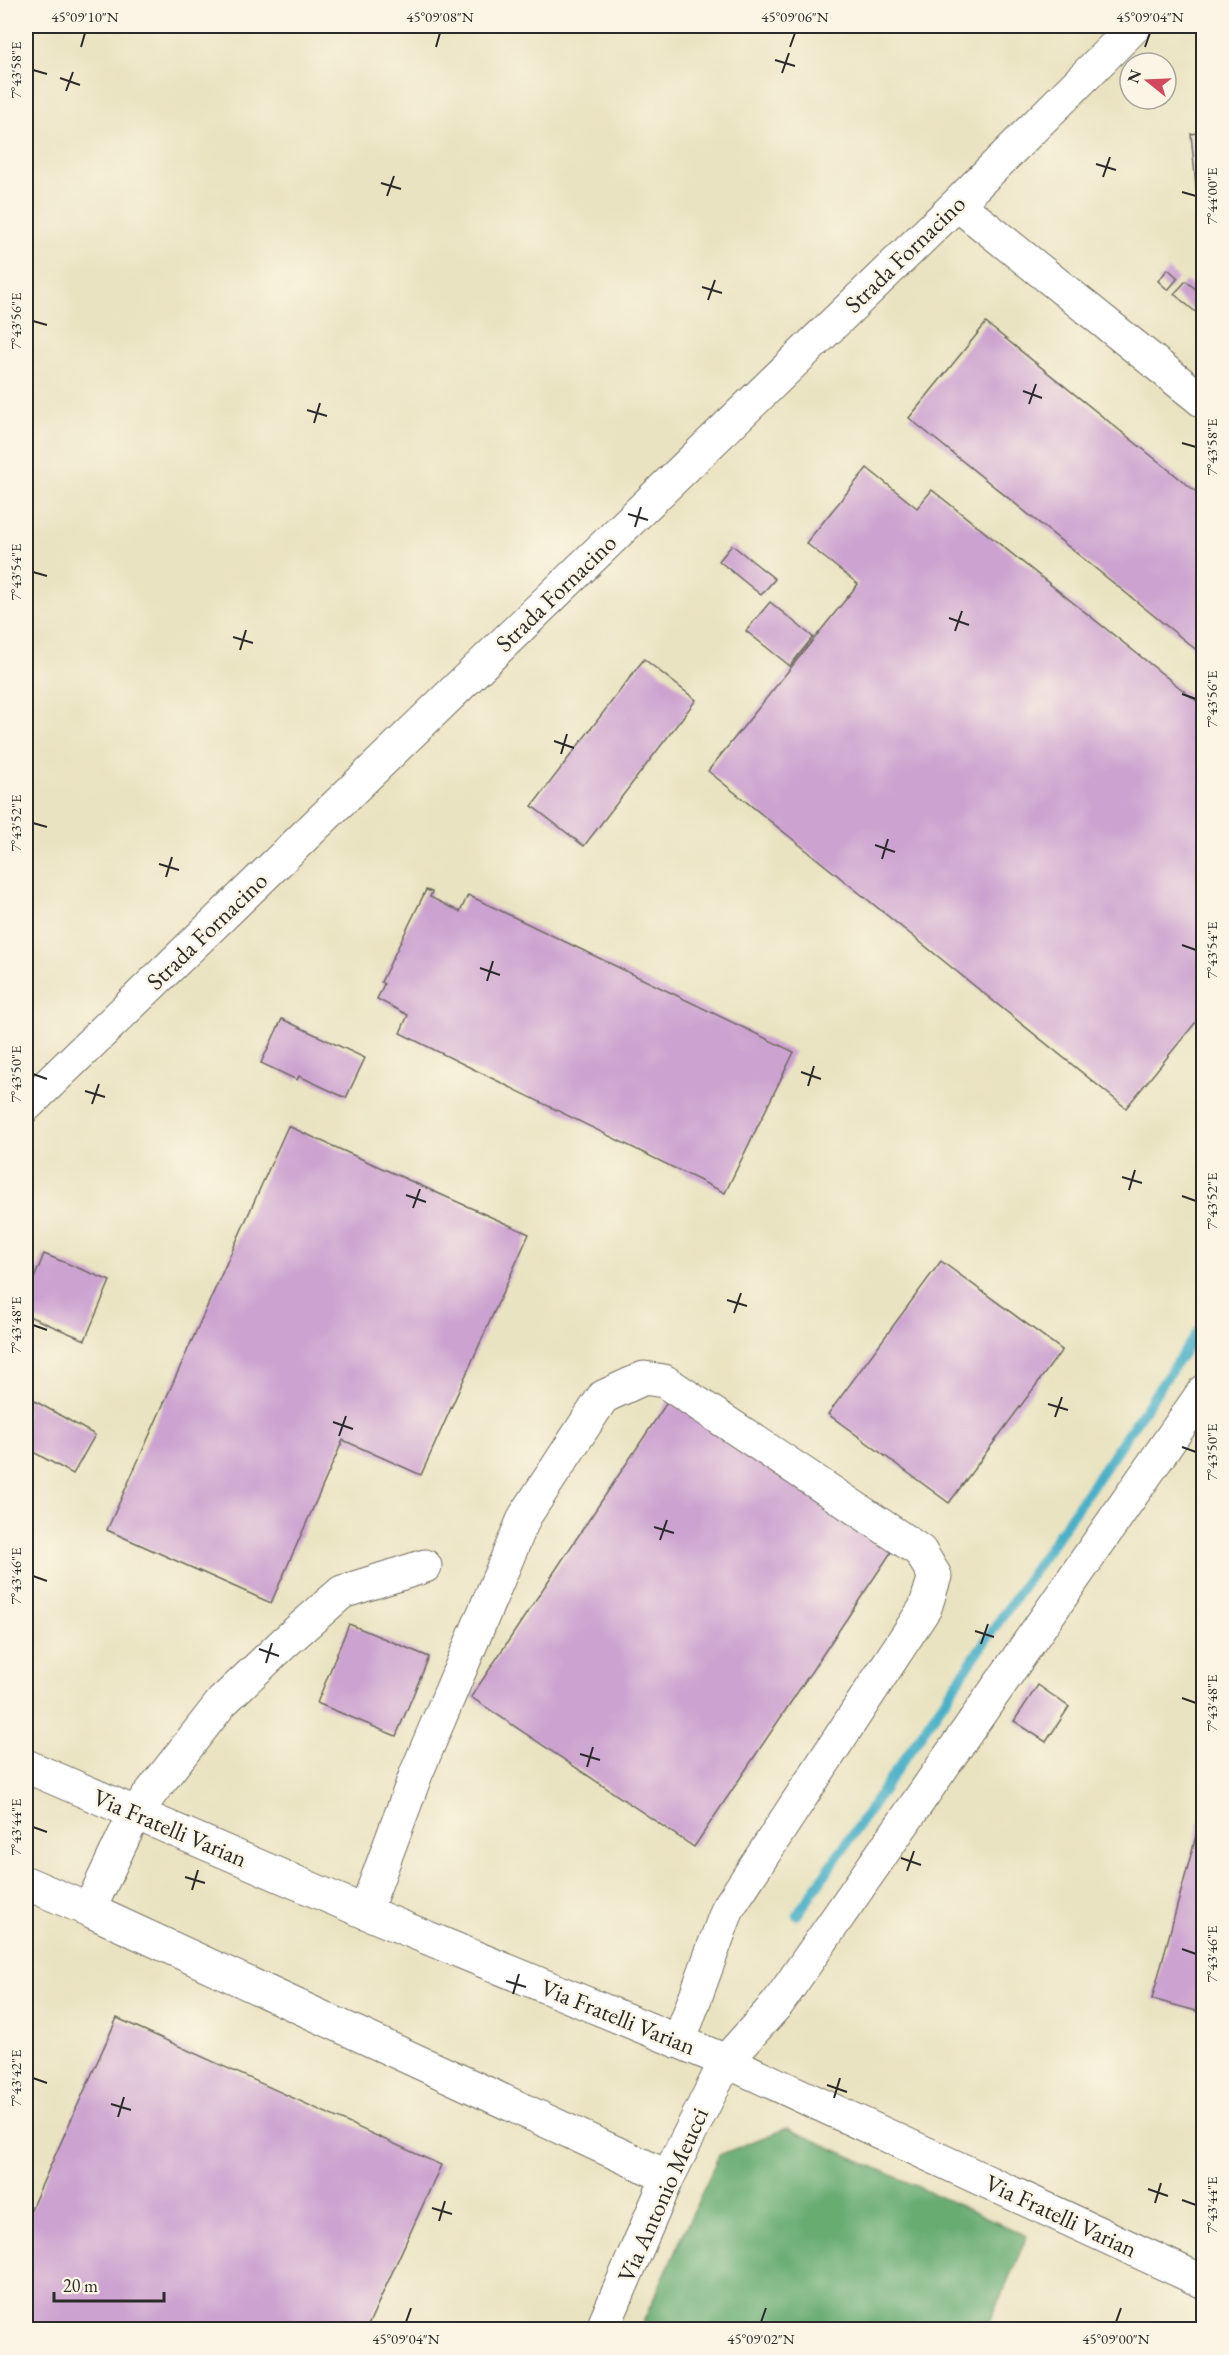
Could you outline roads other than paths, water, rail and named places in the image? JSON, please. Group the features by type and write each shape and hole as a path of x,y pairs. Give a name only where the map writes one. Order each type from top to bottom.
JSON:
{"street":[{"name":"Strada Fornacino","path":"26,1106 957,204 1135,26"},
{"path":"957,204 1203,402"},
{"path":"365,1912 416,1774 525,1516 603,1397 644,1378 664,1381 920,1551 935,1576 925,1608 728,1908 679,2042"},
{"name":"Via Antonio Meucci","path":"602,2330 668,2177 726,2061 778,2003 1203,1391"},
{"path":"89,1910 135,1813 222,1702 342,1592 425,1566"},
{"name":"Via Fratelli Varian","path":"26,1766 365,1912 726,2061 1203,2282"},
{"path":"26,1883 668,2177"}],"waterway":[{"path":"797,1915 1204,1323"}]}
